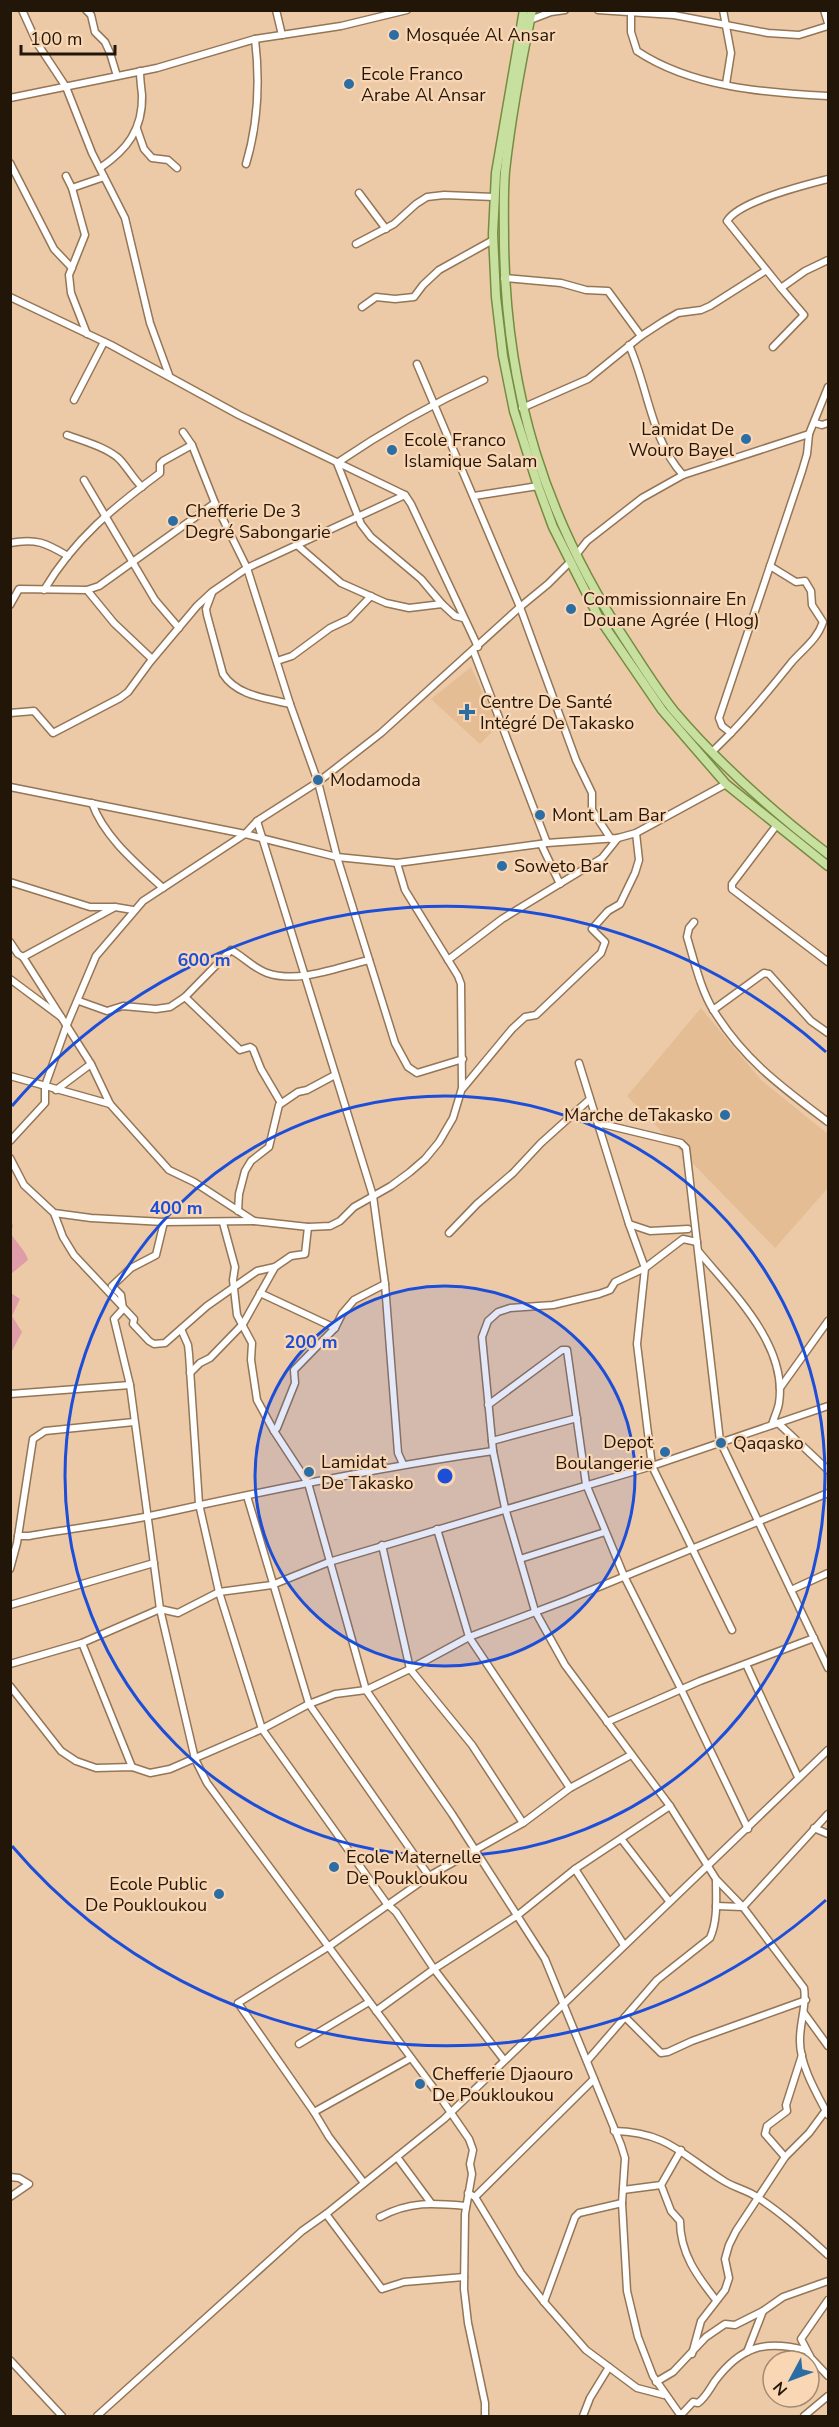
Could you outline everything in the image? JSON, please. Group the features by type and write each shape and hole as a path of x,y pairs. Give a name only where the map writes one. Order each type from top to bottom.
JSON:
{"main road":[{"path":"524,10 499,151 494,197 493,240 496,297 503,356 514,411 537,486 573,559 660,694 744,785 828,854"},
{"path":"532,10 505,172 504,278 509,335 522,408 544,478 573,559 598,618 631,668 662,710 726,784 828,866"}],"street":[{"path":"22,10 38,43 66,87 104,177 125,218 150,323 169,375"},
{"path":"86,10 91,15 95,32 105,42 117,76"},
{"path":"276,10 282,35"},
{"path":"10,98 140,71 255,39 341,26 406,10"},
{"path":"530,20 551,12 565,10"},
{"path":"598,10 674,15 768,33 799,35 828,24 824,10"},
{"path":"723,10 731,53 726,84"},
{"path":"631,13 631,32 637,51 690,77 766,92 828,96"},
{"path":"246,164 254,139 258,68 255,39"},
{"path":"100,168 125,147 140,123 142,94 140,71"},
{"path":"137,129 144,149 152,158 168,160 177,168"},
{"path":"10,163 54,249 72,268"},
{"path":"66,176 72,188 85,235 69,275 71,292 87,334"},
{"path":"72,188 104,177"},
{"path":"772,347 804,315 728,224 729,218 763,198 828,179"},
{"path":"359,193 386,229"},
{"path":"356,244 386,229 427,197 444,195 494,197"},
{"path":"362,307 376,297 395,299 414,297 439,270 493,240"},
{"path":"781,288 805,271 828,260"},
{"path":"522,408 588,379 640,336 678,314 710,306 765,271"},
{"path":"504,278 561,283 586,290 608,291 640,336"},
{"path":"10,297 169,375 239,415 405,495 476,648 560,884"},
{"path":"74,400 104,342"},
{"path":"629,345 637,362 657,432 683,475"},
{"path":"417,364 520,607 576,760 592,793 592,810 614,839"},
{"path":"337,463 377,435 435,403 484,380"},
{"path":"10,1141 45,1103 45,1086 66,1027 96,956 133,910 143,901 245,834 257,821 318,782 381,733 520,607 548,585 587,541 642,498 683,475 809,434 822,424 828,387"},
{"path":"183,432 192,446 215,502 247,568 290,704 318,782 337,857 395,1043 413,1072 424,1072 463,1059"},
{"path":"730,733 722,726 719,718 807,454 809,434"},
{"path":"67,435 100,447 118,458 130,476 142,487"},
{"path":"44,590 91,528 160,473 160,464 163,461 192,446"},
{"path":"337,463 356,517 370,537 421,579 455,616 463,618"},
{"path":"84,480 155,600 179,628"},
{"path":"474,496 537,486"},
{"path":"10,713 34,711 53,733 128,692 152,659 197,606 212,592 247,568 405,495"},
{"path":"10,605 19,589 87,590 99,586 215,502"},
{"path":"10,543 27,540 45,543 68,556"},
{"path":"297,545 341,583 386,603 409,608 442,604"},
{"path":"712,752 760,704 791,663 816,637 823,622 812,605 810,591 805,581 796,582 770,566"},
{"path":"87,590 114,623 152,659"},
{"path":"212,592 206,609 217,656 227,681 243,691 290,704"},
{"path":"277,662 292,656 330,628 349,620 371,596"},
{"path":"197,606 206,609"},
{"path":"10,787 245,834 337,857 397,863 544,843 614,839 636,833 726,784"},
{"path":"92,803 97,817 119,845 163,888"},
{"path":"257,821 373,1197 385,1284 398,1453 403,1464"},
{"path":"776,826 732,884 732,889 828,962"},
{"path":"462,1088 512,1029 525,1017 536,1015 601,953 605,942 592,929 608,911 620,904 635,873 639,860 636,833"},
{"path":"448,960 502,919 602,858 614,839"},
{"path":"54,1213 85,1218 164,1222 254,1221 309,1227 330,1226 340,1221 354,1207 391,1186 425,1159 439,1142 453,1118 462,1088 461,984 405,890 397,863"},
{"path":"10,882 90,907 133,910"},
{"path":"17,955 115,907"},
{"path":"694,922 689,928 687,937 713,1010 751,1060 767,1076 828,1122"},
{"path":"10,942 92,1064 110,1104 169,1170 194,1182 254,1221"},
{"path":"78,1001 107,1011 123,1006 156,1009 170,1007 185,997 231,950 269,974 304,976 369,960"},
{"path":"713,1010 764,973 769,974 811,1021 828,1033"},
{"path":"10,979 63,1019"},
{"path":"185,997 237,1047 242,1050 250,1047 253,1049 261,1069 281,1102"},
{"path":"579,1063 645,1268 637,1344 652,1466 732,1630"},
{"path":"56,1090 92,1064"},
{"path":"238,1211 239,1194 245,1171 251,1161 269,1147 281,1102 335,1075"},
{"path":"10,1076 110,1104"},
{"path":"449,1233 541,1143 591,1099"},
{"path":"598,1123 684,1144 695,1215 720,1442 828,1668"},
{"path":"10,1158 24,1185 54,1213 63,1237 74,1255 134,1319 133,1324 154,1344 165,1343 207,1306 257,1271 275,1266 291,1256 305,1254 309,1227"},
{"path":"692,2355 701,2321 725,2290 729,2278 725,2259 729,2245 757,2197 785,2157 827,2112 802,2055 800,2037 806,2000 804,1988 744,1907 716,1879 670,1806 565,1665 535,1611 505,1508 493,1450 482,1336 492,1316 510,1308 553,1305 610,1290 615,1282 645,1268 683,1239 695,1215"},
{"path":"164,1222 156,1255 131,1268 112,1286 121,1295 123,1309 114,1320 130,1385 160,1609 195,1759 207,1783 469,2139 473,2150 470,2163 472,2174 466,2206 464,2277 468,2323 485,2403 484,2416"},
{"path":"223,1223 235,1267 234,1287 237,1315 252,1343 251,1360 257,1400 273,1431 308,1483 366,1690 475,1850 545,1959 625,2158 622,2203 627,2290 638,2337 656,2382 680,2416 693,2402 698,2403 706,2397 716,2380 733,2362 747,2352 773,2344 800,2349"},
{"path":"629,1224 650,1231 688,1229"},
{"path":"683,1239 698,1242"},
{"path":"699,1251 757,1324 775,1360 780,1388 775,1424"},
{"path":"190,1373 210,1358 243,1324 275,1266"},
{"path":"273,1431 277,1428 295,1383 294,1370 335,1328 342,1314 354,1300 385,1284"},
{"path":"260,1293 335,1328"},
{"path":"780,1388 828,1321"},
{"path":"181,1329 188,1345 199,1504 219,1592 262,1729 387,1904 400,1917 434,1969 504,2060"},
{"path":"488,1405 562,1350 567,1350 586,1484 624,1576 748,1829"},
{"path":"10,1394 130,1385"},
{"path":"10,1664 82,1643 160,1609 178,1613 219,1592 272,1585 329,1562 652,1466 828,1406"},
{"path":"492,1441 577,1418"},
{"path":"10,1569 18,1536 33,1439 37,1434 45,1431 134,1422"},
{"path":"775,1424 828,1470"},
{"path":"18,1536 146,1516 403,1464 493,1450"},
{"path":"10,1686 61,1751 76,1761 96,1768 132,1767 150,1773 170,1769 262,1729 309,1704 334,1694 366,1690 469,1637 828,1493"},
{"path":"247,1496 309,1704 429,1876"},
{"path":"437,1529 469,1637 570,1788"},
{"path":"520,1558 606,1532"},
{"path":"382,1545 410,1669 472,1745 523,1823"},
{"path":"10,1605 154,1563"},
{"path":"791,1590 828,1574"},
{"path":"607,1722 681,1689 814,1638"},
{"path":"82,1643 132,1767"},
{"path":"746,1664 798,1777"},
{"path":"97,2416 294,2239 444,2119 669,1901 709,1867 828,1750"},
{"path":"364,2183 329,2137 238,2003 328,1947 429,1876 523,1823 570,1788 631,1755"},
{"path":"376,2011 434,1969 518,1916 575,1869 622,1840 670,1806"},
{"path":"744,1907 828,1814"},
{"path":"814,1828 828,1834"},
{"path":"622,1840 669,1901"},
{"path":"575,1869 624,1945"},
{"path":"587,2061 657,1980 710,1938 714,1929 717,1906 716,1879"},
{"path":"717,1906 744,1907"},
{"path":"625,2017 661,2053 806,2000"},
{"path":"299,2044 369,2002"},
{"path":"804,2013 828,2046"},
{"path":"785,2157 765,2134 767,2126 787,2110 786,2105 802,2055"},
{"path":"314,2112 411,2058"},
{"path":"474,2197 594,2079"},
{"path":"614,2131 637,2131 681,2150 724,2181 757,2197 828,2255"},
{"path":"661,2185 681,2150"},
{"path":"397,2157 431,2203"},
{"path":"10,2177 19,2178 29,2184 10,2197"},
{"path":"623,2190 661,2185"},
{"path":"661,2185 671,2211 680,2221 680,2235 687,2256 698,2278 716,2300"},
{"path":"468,2193 474,2197 521,2273 586,2350 638,2388 665,2395"},
{"path":"380,2217 399,2207 431,2203 466,2206"},
{"path":"544,2302 574,2217 579,2213 622,2203"},
{"path":"326,2214 382,2289 404,2283 464,2277"},
{"path":"656,2382 673,2372 692,2355 706,2337 725,2324 735,2325 763,2311 783,2297 828,2281"},
{"path":"805,2349 801,2339 828,2300"},
{"path":"747,2352 763,2311"},
{"path":"10,2361 62,2416"},
{"path":"583,2416 590,2398 609,2367"},
{"path":"804,2416 828,2396"}],"shaded area":[{"path":"471,667 498,726 480,744 431,699"},
{"name":"Marche deTakasko","path":"701,1008 761,1080 828,1134 828,1188 775,1248 627,1096"},
{"path":"11,1234 28,1260 11,1274"},
{"path":"11,1293 20,1299 12,1316 22,1332 11,1353"}],"place":[{"name":"Mosquée Al Ansar","path":"394,35"},
{"name":"Ecole Franco Arabe Al Ansar","path":"349,84"},
{"name":"Lamidat De Wouro Bayel","path":"746,439"},
{"name":"Ecole Franco Islamique Salam","path":"392,450"},
{"name":"Chefferie De 3 Degré Sabongarie","path":"173,521"},
{"name":"Commissionnaire En Douane Agrée ( Hlog)","path":"571,609"},
{"name":"Centre De Santé Intégré De Takasko","path":"467,712"},
{"name":"Modamoda","path":"318,780"},
{"name":"Mont Lam Bar","path":"540,815"},
{"name":"Soweto Bar","path":"502,866"},
{"name":"Marche deTakasko","path":"725,1115"},
{"name":"Qaqasko","path":"721,1443"},
{"name":"Depot Boulangerie","path":"665,1452"},
{"name":"Lamidat De Takasko","path":"309,1472"},
{"name":"Ecole Maternelle De Poukloukou","path":"334,1867"},
{"name":"Ecole Public De Poukloukou","path":"219,1894"},
{"name":"Chefferie Djaouro De Poukloukou","path":"420,2084"}]}
